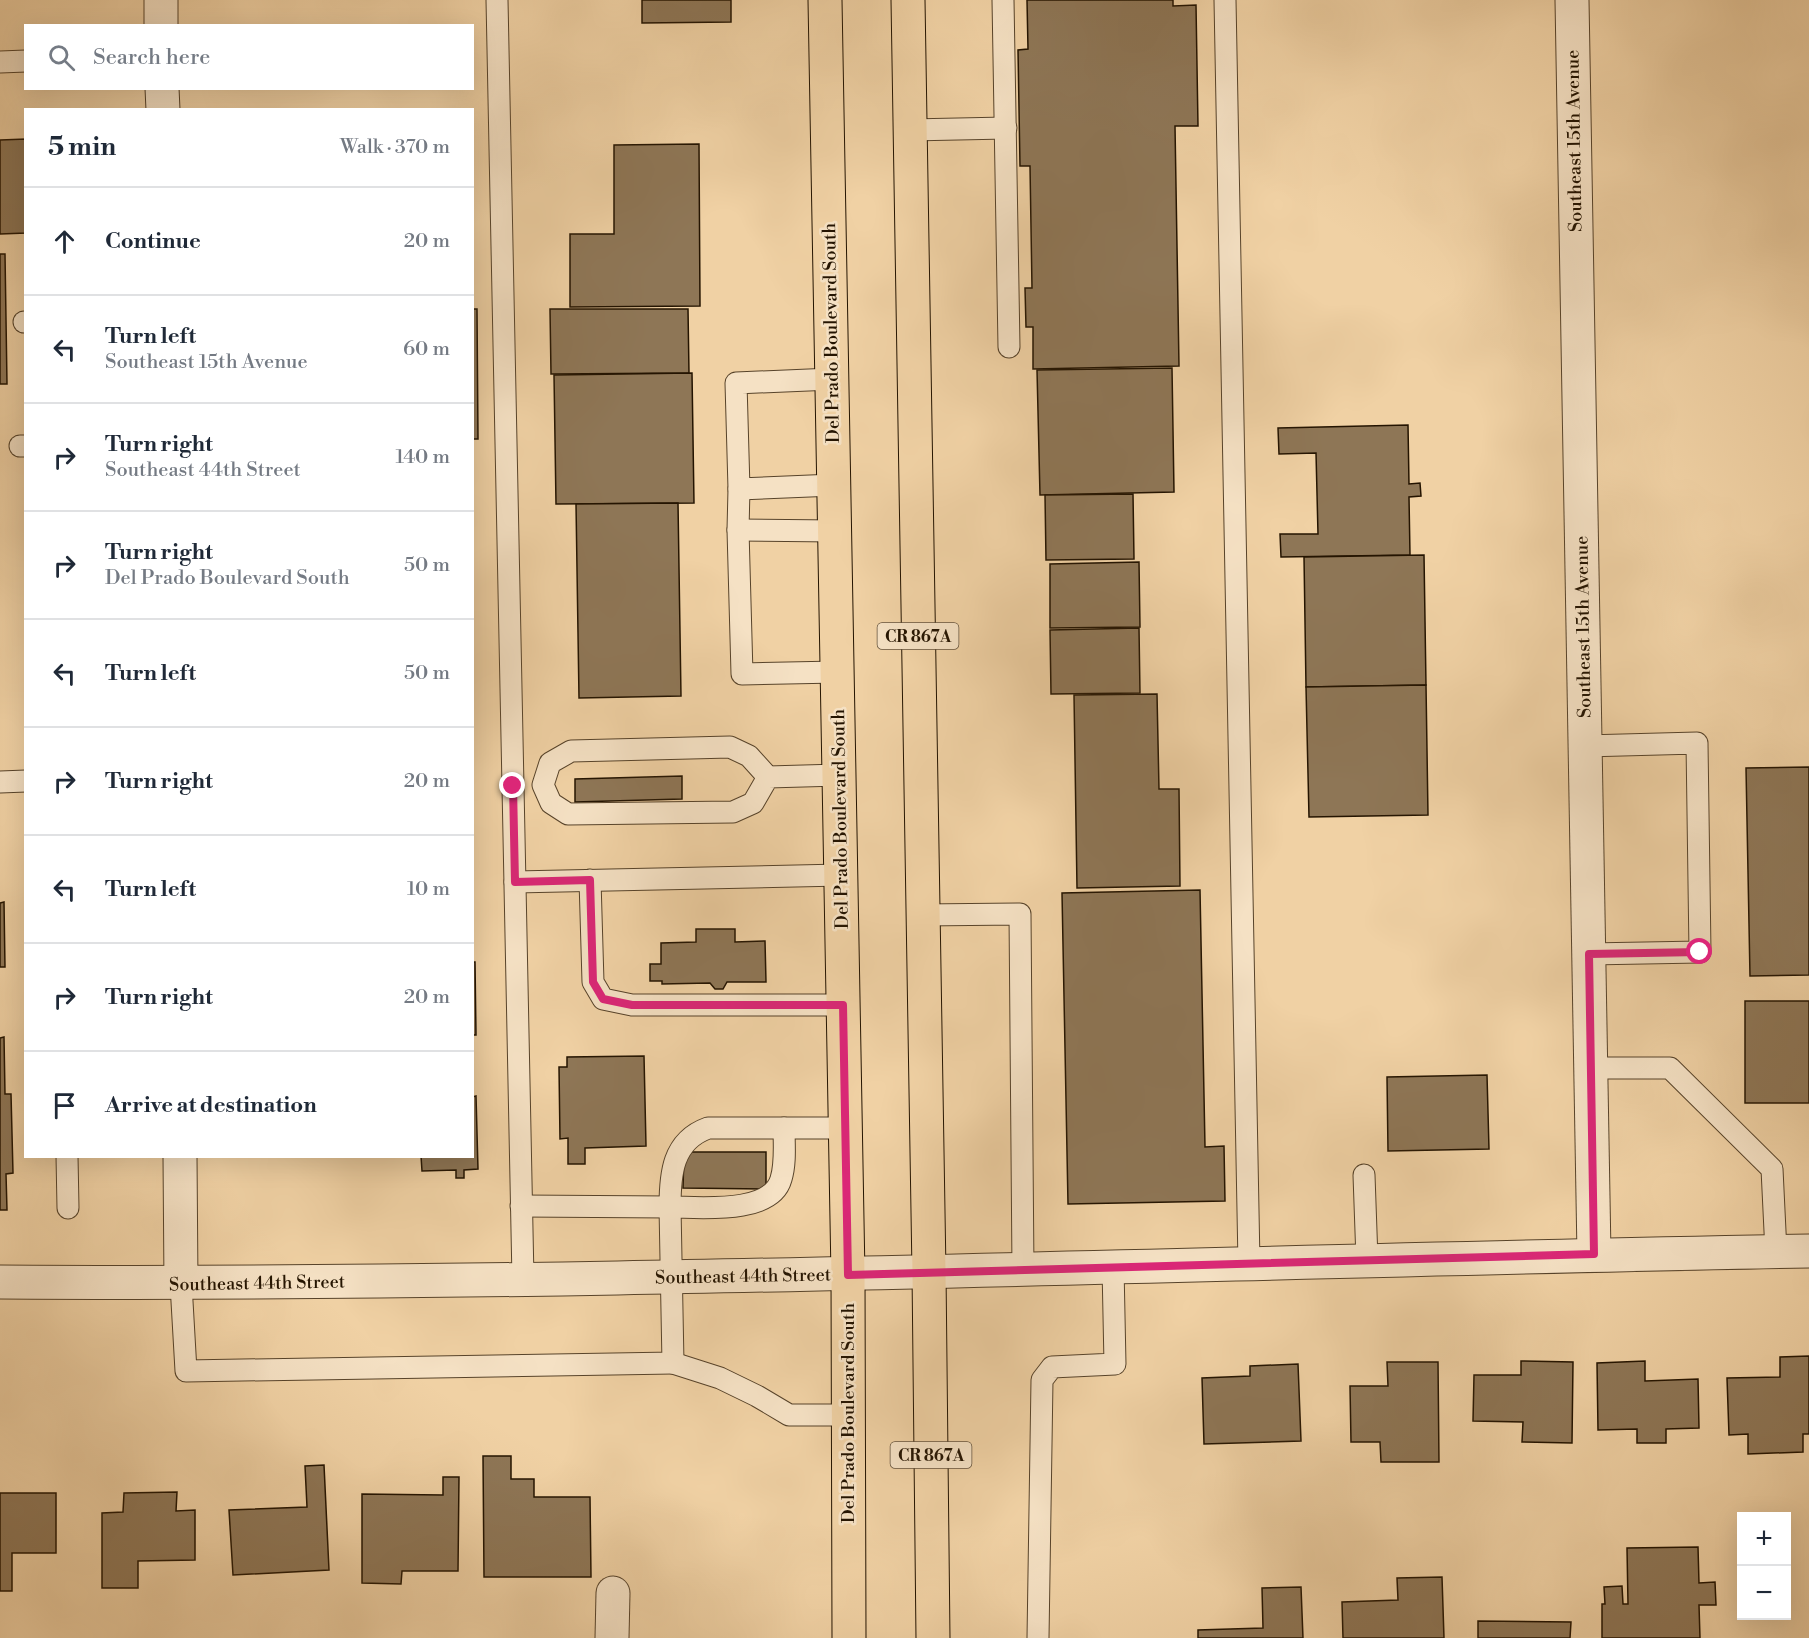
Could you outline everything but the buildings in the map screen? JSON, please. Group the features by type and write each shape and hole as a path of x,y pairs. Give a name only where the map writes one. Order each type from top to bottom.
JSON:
{"main road":[{"name":"Del Prado Boulevard South","path":"825,0 848,1275 849,1638"},
{"name":"CR 867A","path":"908,0 933,1638"}],"street":[{"path":"161,0 161,24"},
{"name":"Southeast 15th Avenue","path":"1572,0 1594,1254"},
{"path":"162,90 163,108"},
{"path":"180,1158 182,1284"},
{"name":"Southeast 44th Street","path":"0,1282 182,1284 848,1275 1594,1254 1809,1251"},
{"path":"612,1638 614,1593"}],"lane":[{"path":"497,0 523,1280"},
{"path":"1002,0 1009,347"},
{"path":"1226,0 1249,1263"},
{"path":"0,62 24,61"},
{"path":"910,130 1006,128"},
{"path":"832,379 736,383 740,489 738,530 742,674 837,672"},
{"path":"740,489 834,485"},
{"path":"738,530 835,531"},
{"path":"1585,746 1697,743 1700,952 1589,954"},
{"path":"768,777 753,803 733,812 568,814 551,803 543,785 550,763 571,751 730,747 749,756 768,777 839,775"},
{"path":"0,782 24,781"},
{"path":"513,786 543,785"},
{"path":"515,882 841,875"},
{"path":"590,880 593,982 603,999 632,1005 843,1005"},
{"path":"922,915 1020,914 1023,1270"},
{"path":"1591,1068 1670,1068 1772,1169 1776,1252"},
{"path":"673,1363 670,1207 673,1166 680,1151 699,1131 708,1128 845,1128"},
{"path":"521,1206 741,1206 758,1201 773,1191 781,1181 784,1128"},
{"path":"66,1158 68,1208"},
{"path":"1364,1175 1367,1260"},
{"path":"1038,1638 1042,1380 1052,1367 1115,1364 1113,1267"},
{"path":"182,1284 186,1371 673,1363 720,1378 789,1415 848,1415"}],"route":[{"path":"513,786 515,882 590,880 593,982 603,999 632,1005 843,1005 848,1275 1594,1254 1589,954 1700,952"}]}
